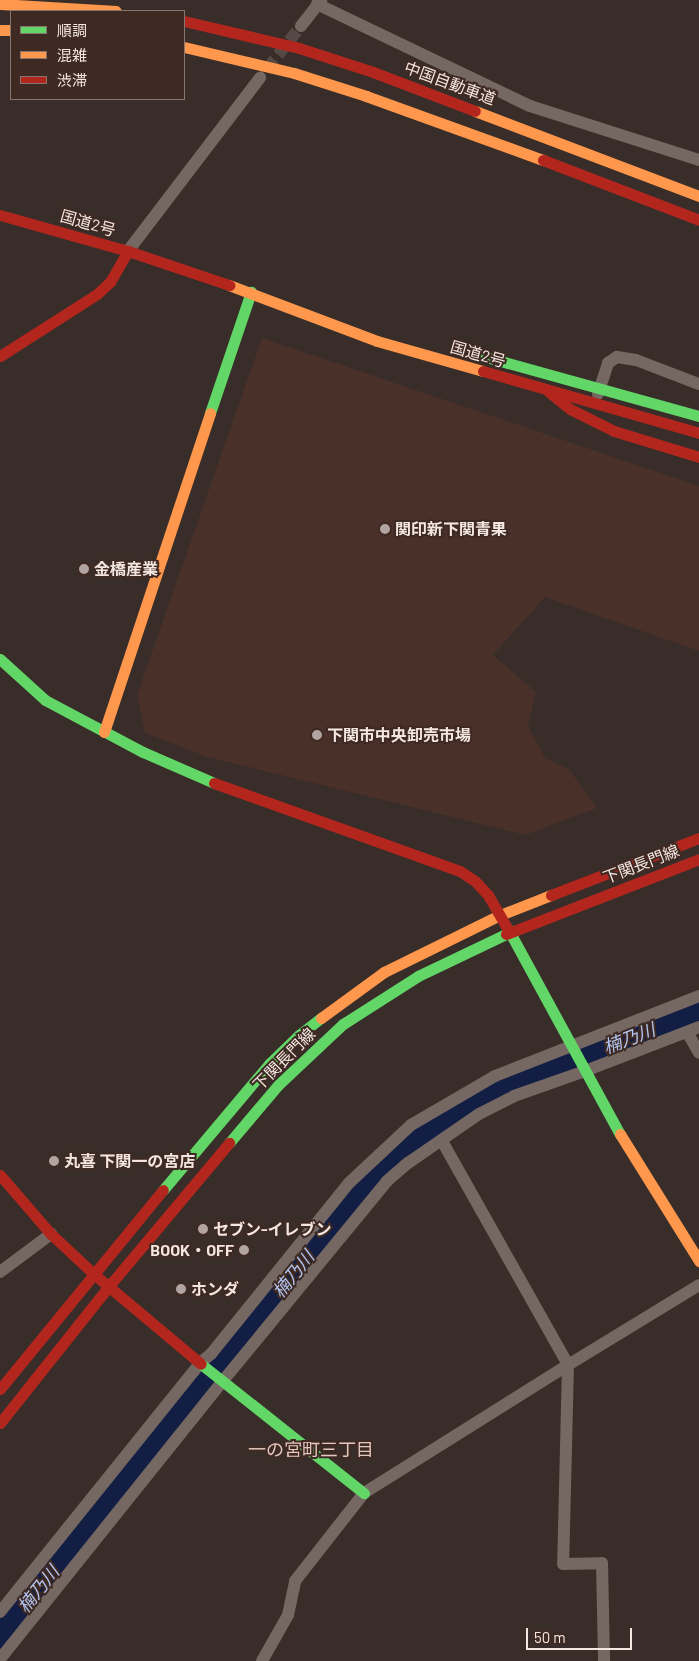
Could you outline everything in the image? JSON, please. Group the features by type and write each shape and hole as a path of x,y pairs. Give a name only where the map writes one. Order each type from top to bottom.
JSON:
{"main road":[{"path":"0,4 99,10"},
{"name":"中国自動車道","path":"185,21 299,48 373,72 699,196"},
{"path":"185,47 294,73 366,96 502,144 699,220"},
{"name":"国道2号","path":"0,214 128,251 251,292 377,341 549,392 699,433"},
{"path":"0,356 97,294 110,282 128,251"},
{"path":"104,732 251,292"},
{"name":"国道2号","path":"251,292 362,323"},
{"name":"国道2号","path":"467,352 699,416"},
{"path":"549,392 570,408 614,431 699,457"},
{"path":"0,659 45,700 104,732 208,782 397,847 460,872 475,881 488,895 500,915 650,1185 699,1261"},
{"name":"下関長門線","path":"0,1389 227,1112 269,1064 299,1035 384,972 500,915 699,838"},
{"name":"下関長門線","path":"0,1424 109,1286 278,1085 343,1024 411,981 510,932 699,859"},
{"path":"0,1175 51,1234 95,1275 220,1380 364,1493"}],"street":[{"path":"301,26 319,2 530,106 699,160"},
{"path":"128,251 260,78"},
{"path":"595,404 608,363 617,357 636,360 699,384"},
{"path":"0,1612 358,1172 411,1125 495,1076 573,1048 699,996"},
{"path":"0,1659 220,1380 387,1182 408,1163 442,1142 479,1114 514,1096 699,1027"},
{"path":"687,1032 699,1053"},
{"path":"442,1142 568,1365 563,1564 602,1563 604,1661"},
{"path":"0,1272 51,1234"},
{"path":"262,1661 288,1615 295,1581 364,1493 699,1285"}],"shaded area":[{"path":"262,338 699,486 699,651 545,597 493,655 536,692 528,726 545,758 569,769 597,808 525,835 208,757 145,733 137,695"}],"waterway":[{"name":"楠乃川","path":"0,1635 367,1183 402,1152 469,1104 501,1088 699,1011"}],"tunnel":[{"path":"267,69 301,26"}],"traffic: fast":[{"path":"210,413 251,292"},
{"path":"479,355 699,416"},
{"path":"0,659 45,700 143,752 214,783"},
{"path":"508,929 620,1134"},
{"path":"229,1143 278,1085 343,1024 418,976 506,934"},
{"path":"163,1190 269,1064 299,1035 321,1018"},
{"path":"201,1364 364,1493"}],"traffic: slow":[{"path":"0,4 99,10"},
{"path":"0,30 10,30"},
{"path":"185,47 294,73 366,96 543,160"},
{"path":"475,111 699,196"},
{"path":"229,285 377,341 483,371"},
{"path":"104,732 210,413"},
{"path":"321,1018 384,972 500,915 551,895"},
{"path":"620,1134 699,1261"}],"traffic: jam":[{"path":"185,21 299,48 373,72 475,111"},
{"path":"543,160 699,220"},
{"path":"0,215 128,251 229,285"},
{"path":"0,356 97,294 110,282 128,251"},
{"path":"483,371 699,433"},
{"path":"549,392 570,409 614,431 699,457"},
{"path":"214,783 460,871 475,881 488,895 508,929"},
{"path":"551,895 699,838"},
{"path":"506,934 699,859"},
{"path":"0,1423 109,1286 229,1143"},
{"path":"0,1175 51,1234 95,1275 201,1364"},
{"path":"0,1389 163,1190"}],"place":[{"name":"関印新下関青果","path":"385,529"},
{"name":"金橋産業","path":"84,569"},
{"name":"下関市中央卸売市場","path":"317,735"},
{"name":"丸喜 下関一の宮店","path":"54,1161"},
{"name":"セブン-イレブン","path":"203,1229"},
{"name":"BOOK・OFF","path":"244,1250"},
{"name":"ホンダ","path":"181,1289"}],"district":[{"name":"一の宮町三丁目","path":"311,1449"}]}
